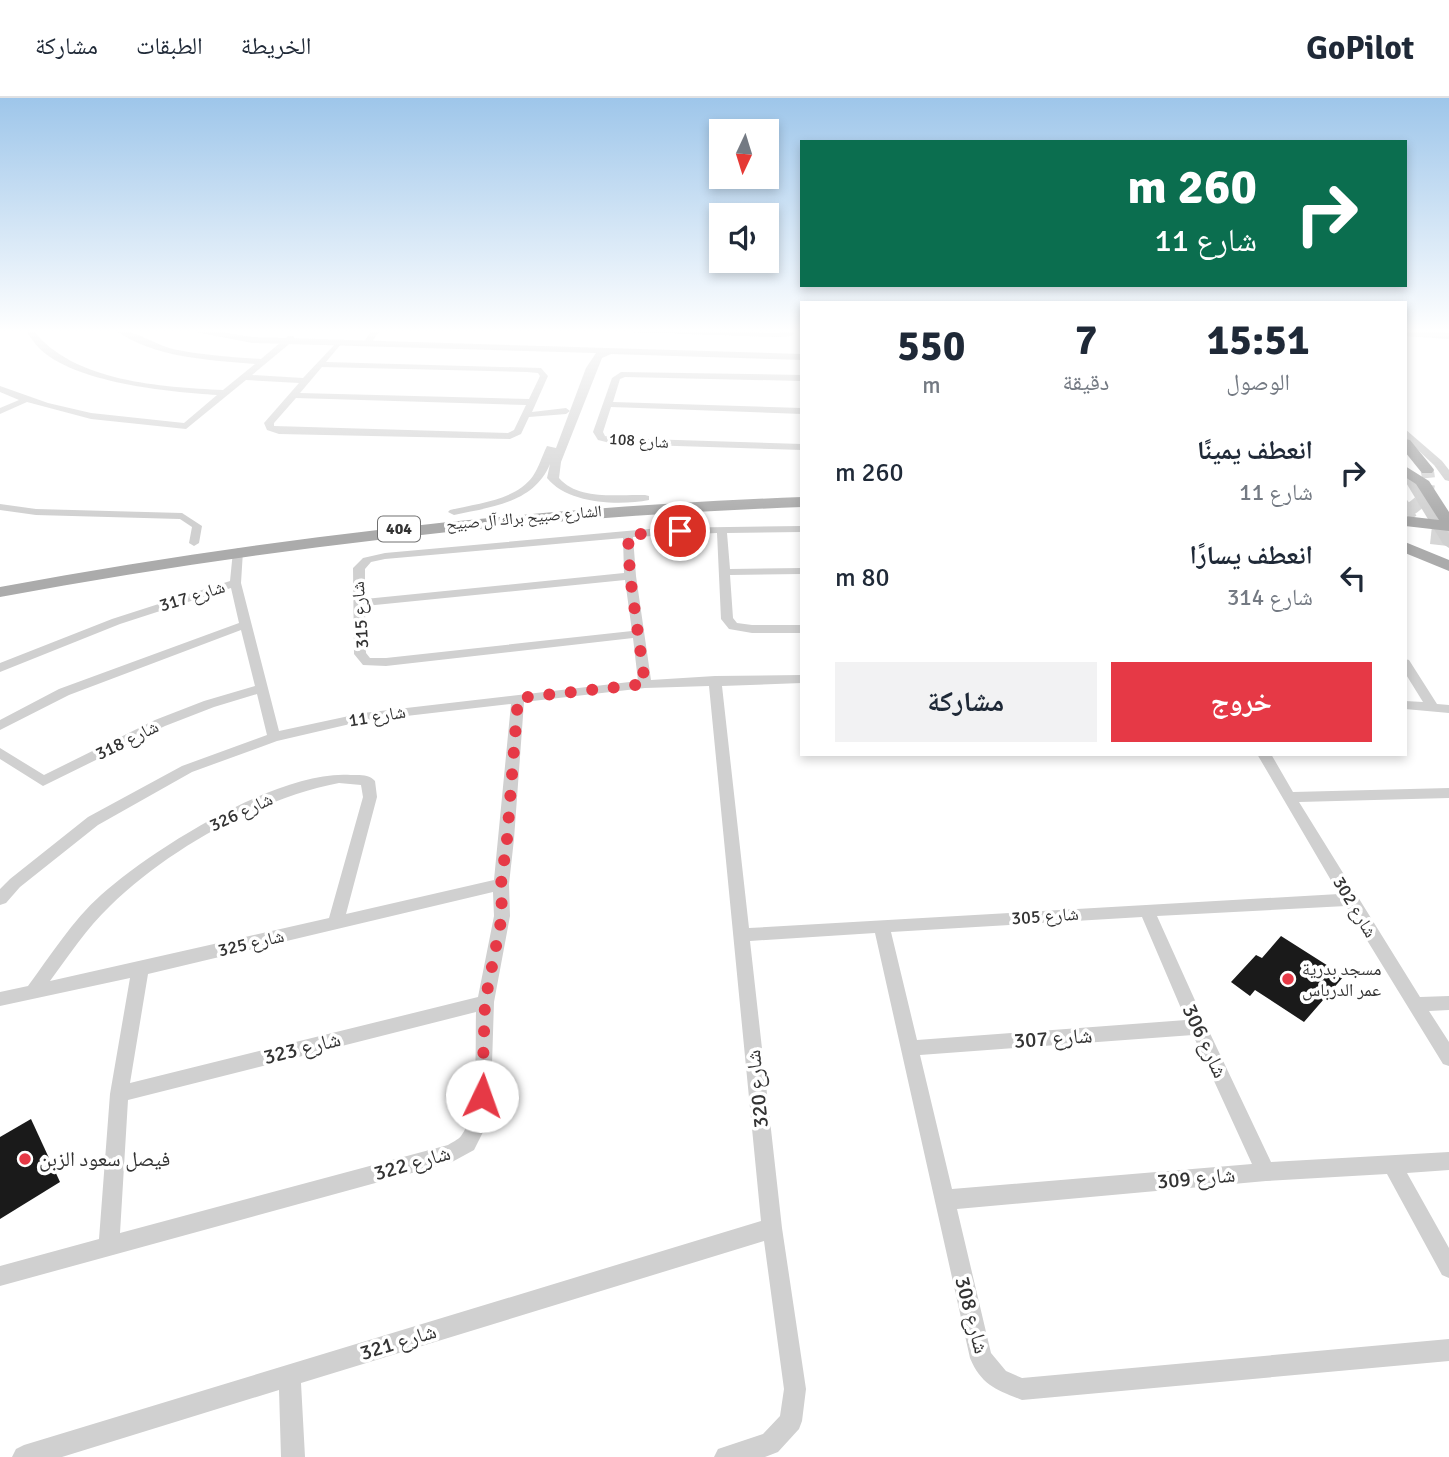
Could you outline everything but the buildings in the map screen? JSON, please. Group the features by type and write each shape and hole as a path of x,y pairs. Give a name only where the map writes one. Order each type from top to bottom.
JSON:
{"main road":[{"path":"1407,445 1427,470"},
{"path":"1407,471 1422,481 1444,532"},
{"name":"الشارع صبيح براك آل صبيح","path":"0,578 194,543 454,512 715,493 800,492"},
{"name":"الشارع صبيح براك آل صبيح","path":"0,592 238,551 467,522 691,505 800,502"},
{"path":"1407,522 1444,532"},
{"path":"1407,532 1444,532"},
{"path":"1407,548 1449,566"}],"street":[{"path":"10,393 24,400 79,414 149,424 186,426 225,393"},
{"path":"530,402 294,394 269,424 270,428 279,431 510,436 517,432 535,393"},
{"path":"454,512 509,496 533,483 540,474 573,393"},
{"path":"577,393 553,478 558,485 574,493 645,498"},
{"name":"شارع 108","path":"611,393 598,432 601,438 800,447"},
{"path":"0,411 24,400"},
{"path":"607,404 800,411"},
{"path":"524,415 566,411"},
{"path":"1407,434 1438,463 1449,478"},
{"path":"0,508 36,512 182,516 197,526 194,543"},
{"path":"645,684 630,576 628,535 800,529"},
{"path":"722,530 727,619 733,626 752,629 800,629"},
{"name":"شارع 315","path":"628,535 386,556 367,560 359,568 357,576 360,653 367,662 386,662 638,634"},
{"path":"235,583 238,551"},
{"path":"725,572 800,571"},
{"path":"359,603 630,576"},
{"name":"شارع 317","path":"0,668 84,632 170,601 235,583 274,737"},
{"path":"0,726 64,692 247,624"},
{"path":"1407,666 1433,708"},
{"name":"شارع 11","path":"0,899 7,881 93,821 187,769 274,737 363,717 645,684 800,679"},
{"name":"شارع 320","path":"715,681 772,1228 795,1389 790,1421 770,1444 726,1457"},
{"name":"شارع 318","path":"0,753 43,781 160,723 262,688"},
{"name":"شارع 322","path":"0,1276 452,1153 467,1144 478,1124 482,1096 485,1002 502,916 501,884 518,698"},
{"path":"1407,705 1449,709"},
{"name":"شارع 302","path":"1265,756 1350,900 1449,1058"},
{"name":"شارع 326","path":"33,992 72,938 107,899 186,840 218,821 272,796 319,782 359,778 368,781 370,797 336,923"},
{"path":"1289,797 1449,793"},
{"name":"شارع 325","path":"0,999 501,884"},
{"name":"شارع 305","path":"741,935 1350,900"},
{"name":"شارع 306","path":"1147,910 1266,1172"},
{"name":"شارع 308","path":"881,927 981,1358 998,1379 1022,1389 1449,1350"},
{"path":"109,1247 119,1094 140,969"},
{"name":"شارع 323","path":"119,1094 485,1002"},
{"path":"1415,1004 1449,1003"},
{"name":"شارع 307","path":"909,1048 1198,1027"},
{"name":"شارع 309","path":"943,1200 1266,1172 1449,1161"},
{"path":"1392,1165 1449,1268"},
{"name":"شارع 321","path":"24,1457 772,1228"},
{"path":"289,1375 293,1457"}],"tunnel":[{"path":"1410,509 1426,493 1429,483 1427,470"},
{"path":"1431,535 1449,537"}],"place":[{"name":"مسجد بدرية عمر الدرباس","path":"1288,979"},
{"name":"فيصل سعود الزبن","path":"25,1159"}],"route":[{"path":"482,1096 485,1002 502,916 501,884 518,698 645,684 630,576 628,535 680,531"}]}
